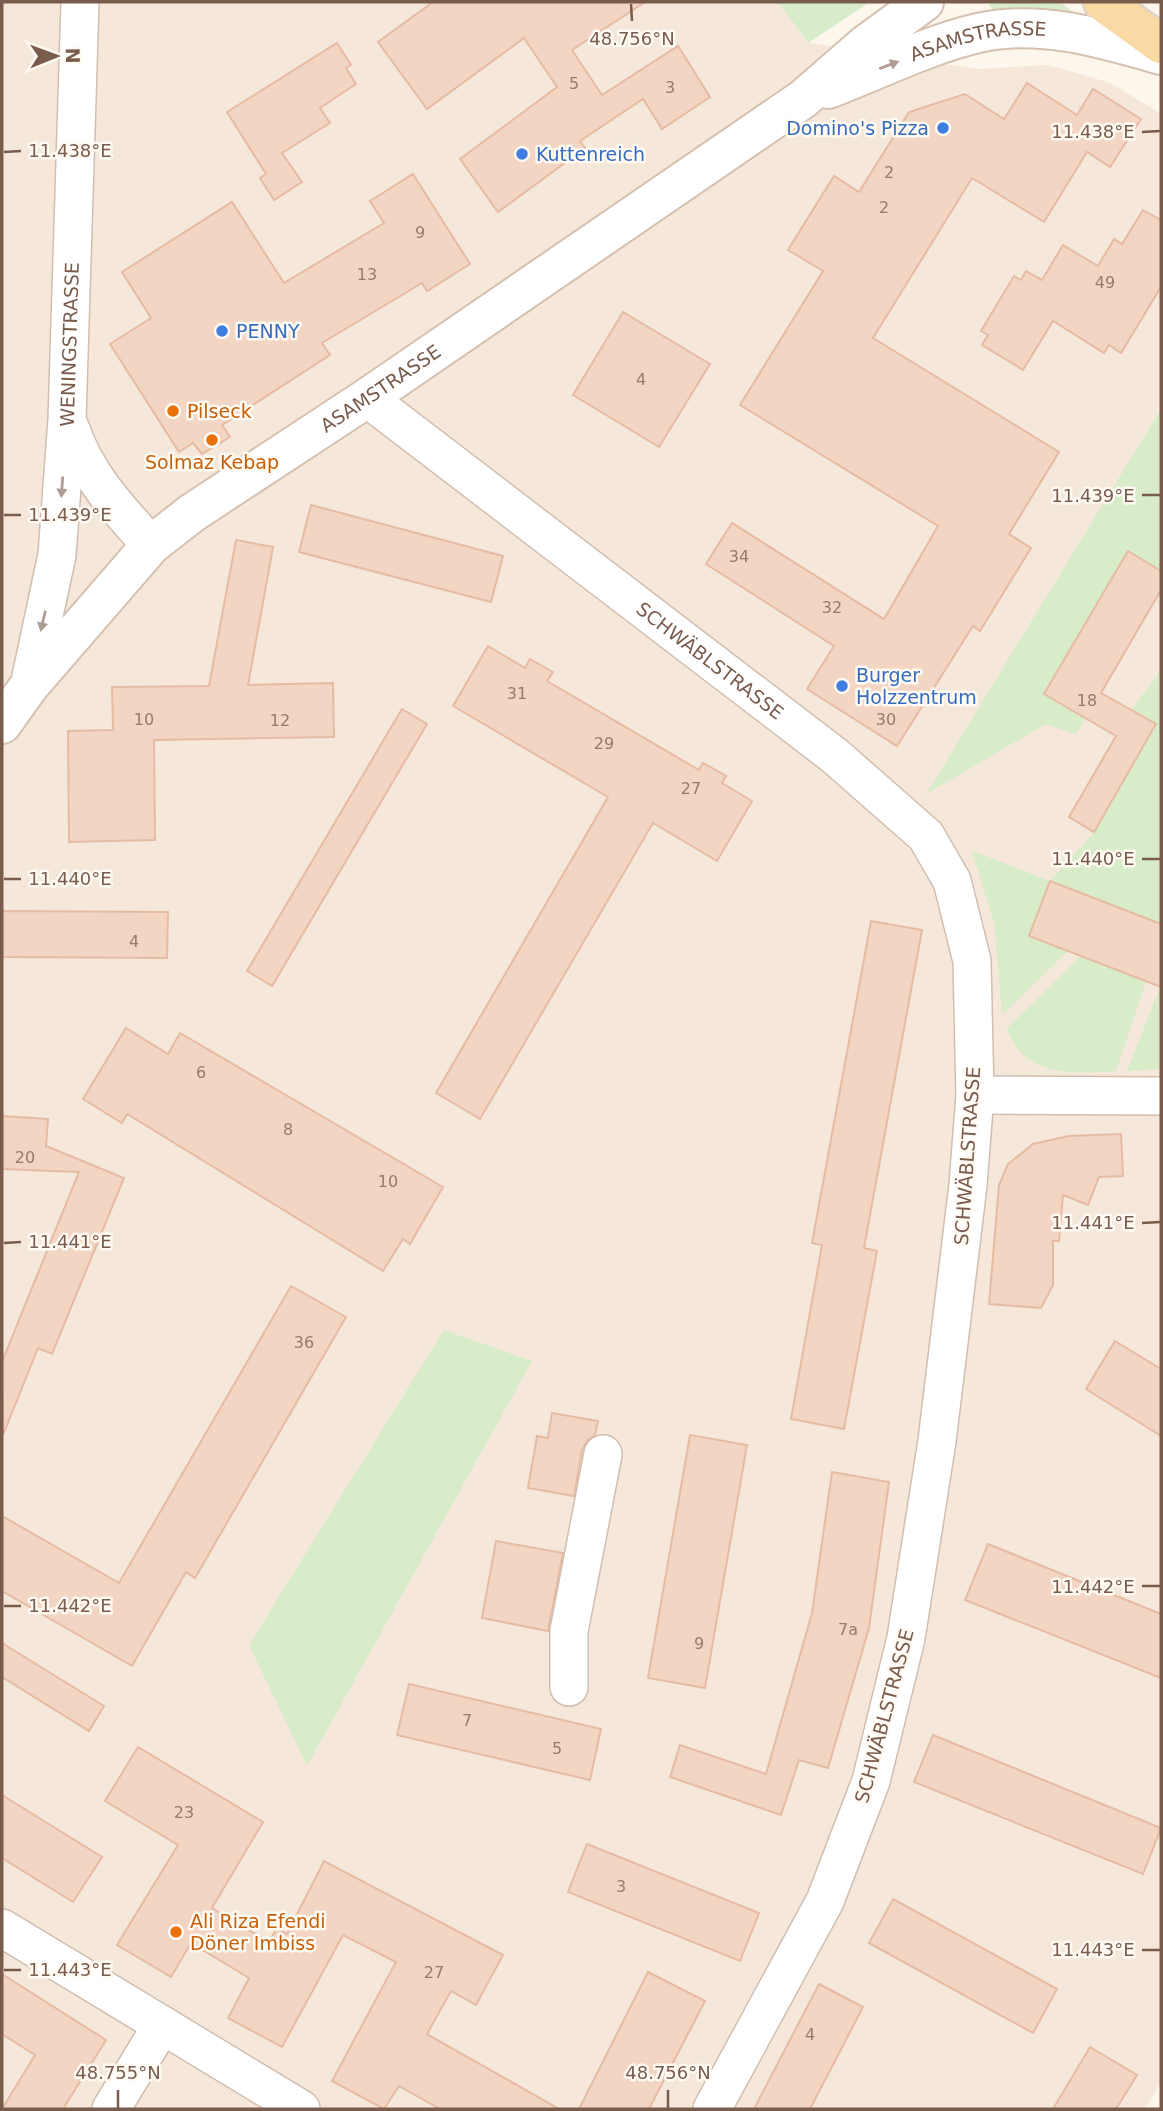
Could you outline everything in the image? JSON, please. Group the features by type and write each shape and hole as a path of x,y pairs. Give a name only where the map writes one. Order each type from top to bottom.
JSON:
{"main road":[{"path":"1103,2 1161,44"}],"street":[{"name":"WENINGSTRASSE","path":"29,686 57,555 67,419 80,2"},
{"name":"ASAMSTRASSE","path":"2,724 29,686 151,545 205,503 367,398 724,150 803,99 865,45 924,2"},
{"name":"ASAMSTRASSE","path":"803,99 981,32 1027,28 1088,34 1161,55"},
{"name":"SCHWÄBLSTRASSE","path":"367,398 835,756 926,836 952,881 972,961 975,1096 968,1185 934,1462 906,1638 871,1781 825,1901 712,2109"},
{"path":"67,419 78,450 93,479 151,545"},
{"path":"975,1096 1161,1096"},
{"path":"569,1687 569,1630 603,1454"},
{"path":"2,1928 301,2109"},
{"path":"111,2109 162,2025"}],"shaded area":[{"path":"2,2 775,2 783,8 809,43 978,69 1048,65 1111,83 1161,114 1161,2082 1145,2109 2,2109"}],"green space":[{"path":"775,2 870,2 808,43 783,8"},
{"path":"988,2 1060,2 1078,16 996,16"},
{"path":"1161,409 1161,571 1127,551 1044,694 1086,719 1075,734 1046,724 926,794"},
{"path":"1161,670 1161,924 1050,881 1094,832 1156,725 1131,710"},
{"path":"971,850 1050,881 1029,936 1068,951 1002,1015 994,922"},
{"path":"1081,956 1146,981 1116,1071 1067,1072 1037,1064 1024,1056 1014,1044 1007,1028"},
{"path":"1160,987 1161,1069 1127,1071"},
{"path":"444,1330 532,1361 307,1766 249,1645"}],"building":[{"path":"433,2 645,2 572,50 602,95 678,46 710,97 662,129 643,99 580,141 585,148 498,212 460,159 557,87 524,38 427,109 378,42"},
{"path":"337,43 351,65 346,68 356,84 320,108 330,123 282,153 302,182 274,200 260,178 266,174 227,112"},
{"path":"1027,83 1077,115 1093,89 1141,119 1110,167 1087,152 1044,222 972,178 873,338 1059,452 1009,534 1031,548 980,631 973,626 897,746 807,689 834,646 706,564 732,523 884,619 938,526 740,405 823,271 788,250 834,176 859,192 909,112 965,94 1004,119"},
{"name":"PENNY","path":"413,174 470,264 427,291 422,283 322,343 330,355 222,425 230,437 202,454 193,443 179,452 110,344 151,318 122,272 232,202 284,283 384,223 370,201"},
{"path":"1143,210 1161,220 1161,287 1121,353 1109,345 1104,353 1053,321 1023,370 982,345 988,335 981,331 1014,276 1021,280 1026,271 1042,280 1063,245 1098,266 1114,239 1122,244"},
{"path":"623,312 710,364 659,447 573,395"},
{"path":"311,505 503,556 491,602 299,552"},
{"path":"236,540 273,547 248,685 333,683 334,737 154,740 155,840 69,842 68,731 113,730 112,687 209,686"},
{"path":"1128,551 1161,571 1161,590 1101,693 1156,724 1094,832 1069,817 1116,736 1044,694"},
{"path":"488,646 525,668 530,659 553,672 547,681 699,770 703,763 726,776 722,783 752,801 717,861 653,823 480,1119 436,1093 608,797 453,706"},
{"path":"402,709 427,724 272,986 247,971"},
{"path":"1050,881 1161,924 1161,987 1029,936"},
{"path":"2,911 168,912 167,958 2,957"},
{"path":"871,921 922,930 864,1248 877,1251 844,1429 791,1419 822,1245 812,1243"},
{"path":"126,1028 168,1054 180,1033 443,1187 410,1244 403,1239 383,1271 127,1114 122,1123 83,1099"},
{"path":"2,1116 48,1119 46,1146 124,1178 52,1354 38,1348 3,1435 2,1362 79,1172 2,1169"},
{"path":"1121,1134 1123,1176 1099,1177 1088,1205 1063,1195 1059,1241 1053,1241 1053,1285 1041,1308 989,1304 999,1185 1008,1164 1033,1144 1069,1136"},
{"path":"291,1286 346,1317 195,1578 186,1572 132,1666 2,1591 2,1516 119,1583"},
{"path":"1115,1341 1161,1369 1161,1436 1086,1389"},
{"path":"552,1413 598,1421 595,1435 587,1441 582,1450 574,1496 528,1488 537,1436 548,1438"},
{"path":"690,1435 747,1445 705,1688 648,1678"},
{"path":"832,1472 889,1482 869,1628 828,1768 799,1760 781,1815 670,1777 680,1745 766,1774 812,1613"},
{"path":"496,1541 563,1553 548,1631 482,1618"},
{"path":"988,1544 1161,1614 1161,1678 965,1600"},
{"path":"2,1643 104,1706 89,1731 2,1677"},
{"path":"409,1684 601,1729 590,1780 397,1735"},
{"path":"933,1735 1161,1828 1143,1874 914,1782"},
{"path":"138,1747 263,1822 212,1908 269,1942 277,1928 287,1934 324,1861 503,1955 476,2005 451,1991 427,2034 559,2109 440,2109 399,2086 384,2109 332,2081 396,1962 343,1935 282,2047 228,2018 249,1978 191,1943 171,1977 117,1945 178,1845 105,1801"},
{"path":"2,1795 102,1857 73,1902 2,1858"},
{"path":"587,1844 759,1913 740,1961 568,1892"},
{"path":"893,1899 1057,1989 1033,2033 869,1943"},
{"path":"648,1972 705,2001 649,2109 579,2109"},
{"path":"2,1974 106,2040 63,2109 2,2109 35,2055 2,2034"},
{"path":"819,1984 863,2007 810,2109 754,2109"},
{"path":"1090,2047 1137,2075 1116,2109 1053,2109"}],"place":[{"name":"Domino's Pizza","path":"943,128"},
{"name":"Kuttenreich","path":"522,154"},
{"name":"PENNY","path":"222,331"},
{"name":"Pilseck","path":"173,411"},
{"name":"Solmaz Kebap","path":"212,440"},
{"name":"Burger Holzzentrum","path":"842,686"},
{"name":"Ali Riza Efendi Döner Imbiss","path":"176,1932"}]}
